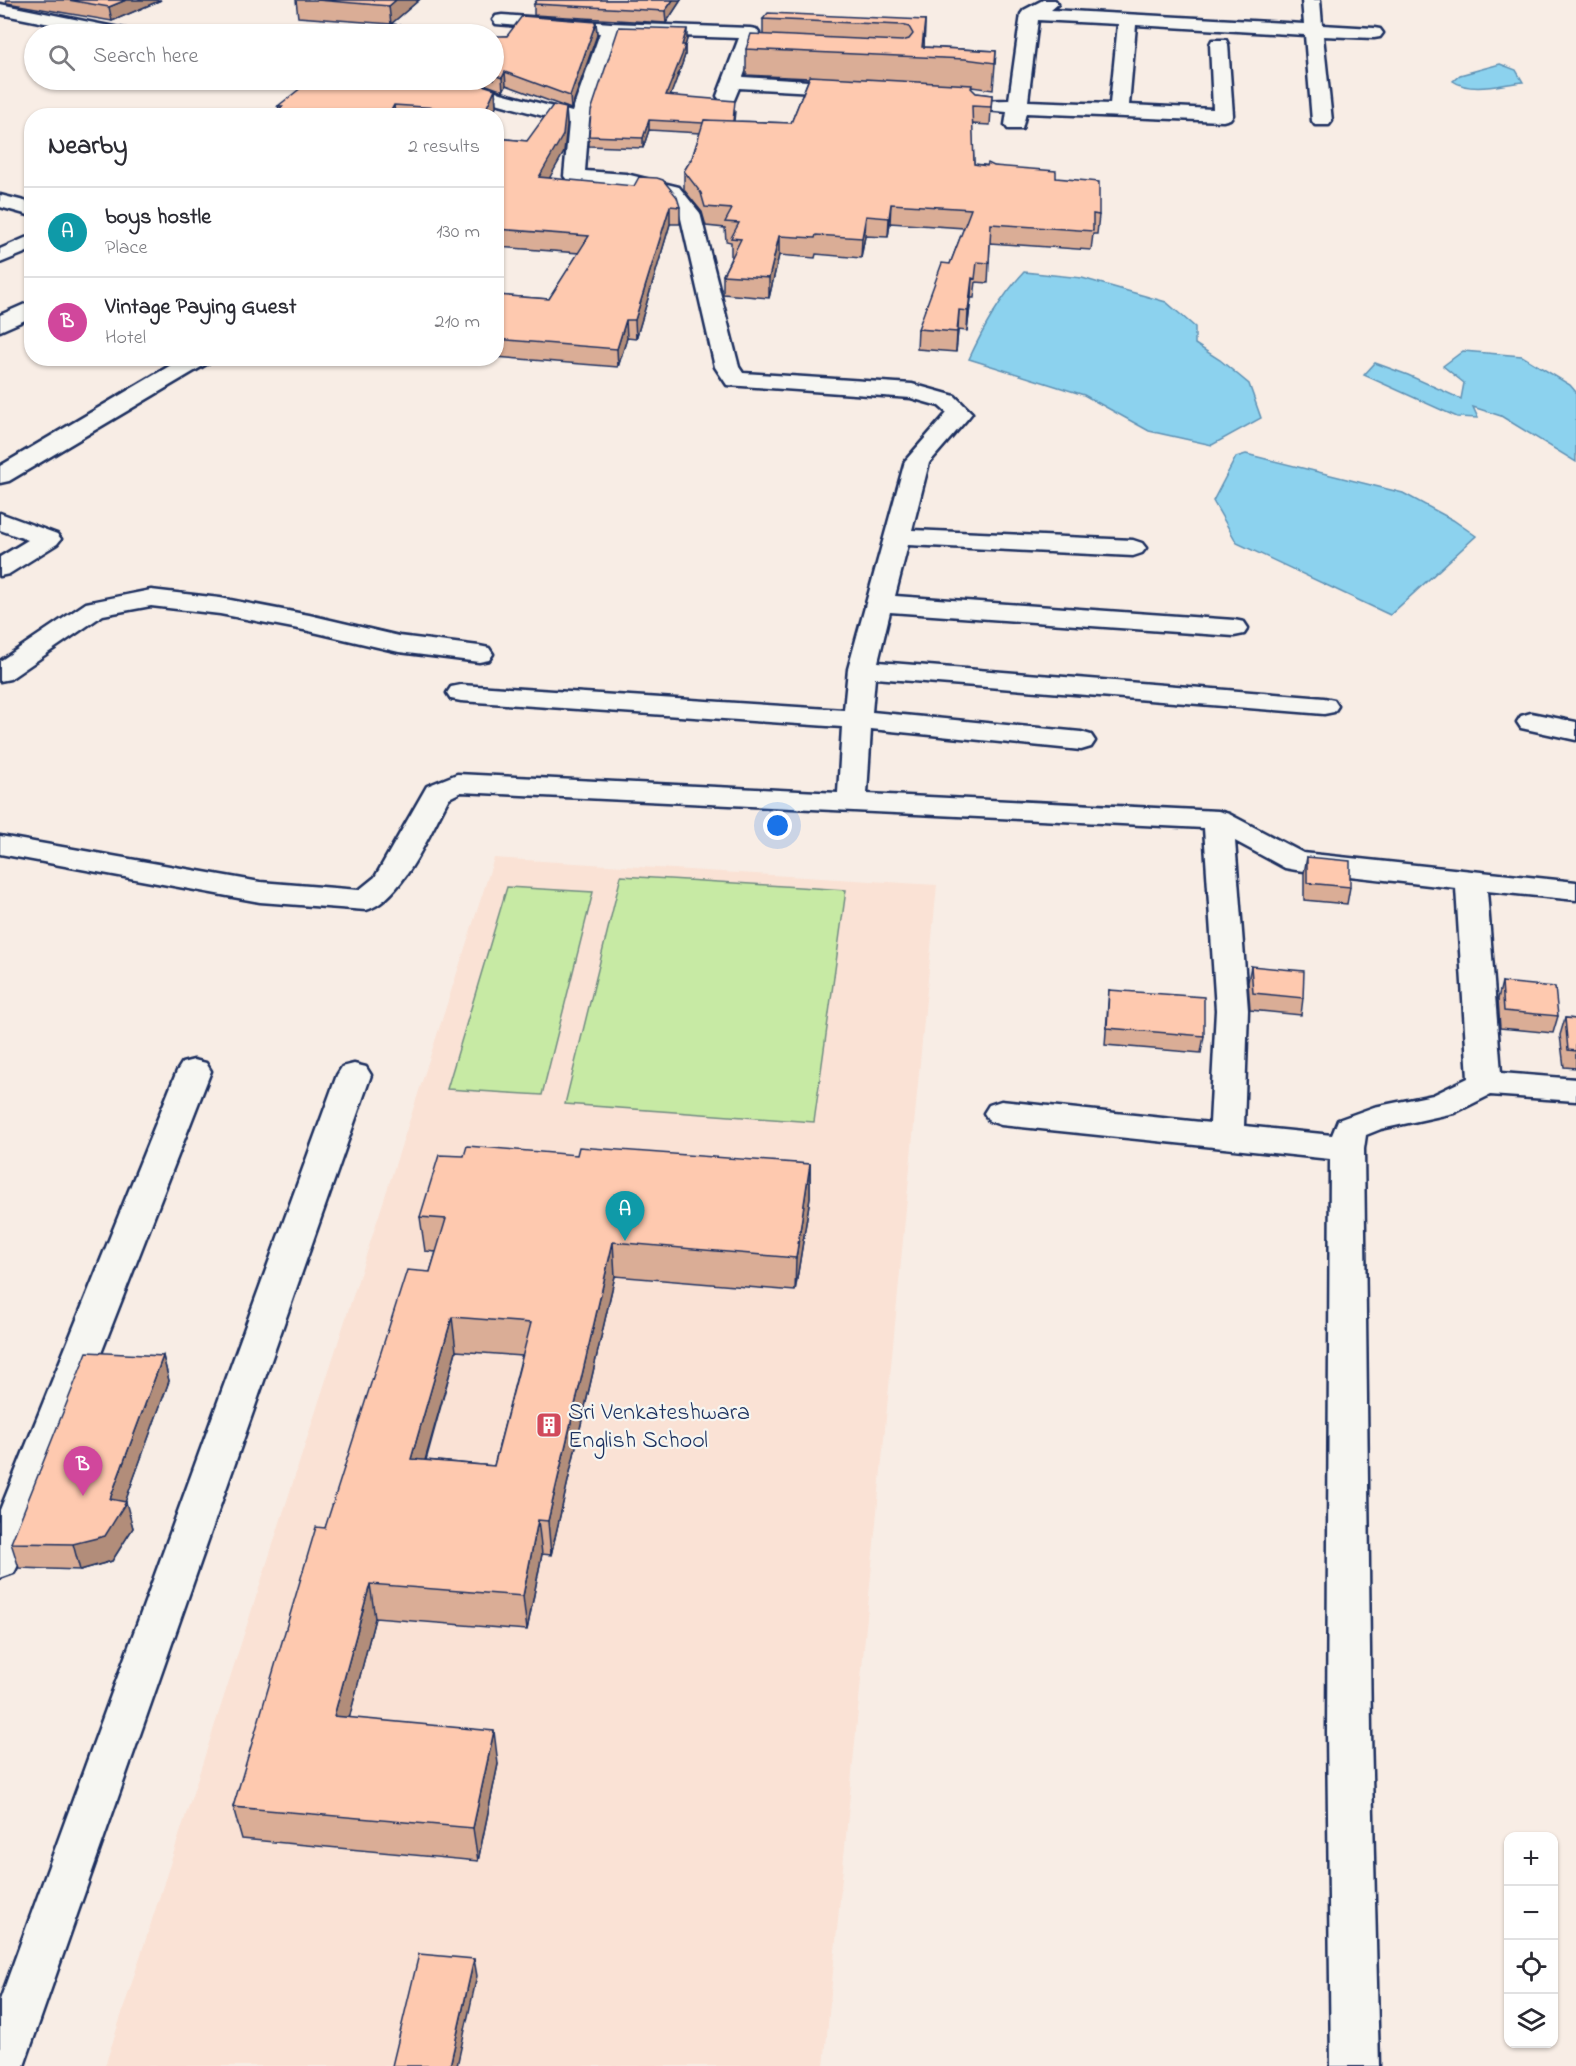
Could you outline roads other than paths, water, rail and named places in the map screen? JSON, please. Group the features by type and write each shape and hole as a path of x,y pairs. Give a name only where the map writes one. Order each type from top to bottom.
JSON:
{"street":[{"path":"1030,14 1056,0"},
{"path":"1311,0 1322,121"},
{"path":"499,24 509,13 527,4"},
{"path":"0,9 74,24"},
{"path":"1030,14 1374,33"},
{"path":"1017,111 1030,14"},
{"path":"1119,111 1127,20"},
{"path":"502,21 750,33 730,89 871,89"},
{"path":"611,28 579,120 574,176 626,180 672,192 690,213 727,367 735,380 912,391 947,401 960,413 917,461 862,669 852,802"},
{"path":"982,105 1017,111 1119,111 1223,115 1219,44"},
{"path":"743,52 766,53"},
{"path":"474,90 548,113 579,120"},
{"path":"964,94 1017,111"},
{"path":"0,201 24,208"},
{"path":"0,257 24,245"},
{"path":"0,324 24,312"},
{"path":"0,476 186,366"},
{"path":"0,521 48,538 0,568"},
{"path":"896,537 1133,548"},
{"path":"0,673 95,609 151,598 220,606 309,623 399,644 479,654"},
{"path":"878,603 1234,628"},
{"path":"862,669 1324,706"},
{"path":"461,693 857,719 1081,741"},
{"path":"1531,722 1576,731"},
{"path":"0,845 260,892 366,900 387,882 437,792 457,783 1218,820 1296,861 1576,891"},
{"path":"1218,820 1232,1010 1226,1137"},
{"path":"1471,880 1485,1083"},
{"path":"0,1561 194,1071"},
{"path":"0,2066 354,1075"},
{"path":"1355,2066 1349,1720 1347,1149 1350,1128 1374,1119 1442,1105 1485,1083 1576,1090"},
{"path":"1001,1113 1347,1149"}],"water":[{"path":"1500,64 1516,70 1523,82 1478,88 1460,85 1453,81 1460,75"},
{"path":"1024,272 1082,278 1166,302 1195,327 1195,344 1220,360 1249,384 1261,418 1212,445 1149,431 1084,395 969,359 993,313"},
{"path":"1463,351 1522,356 1570,385 1576,392 1576,462 1501,416 1473,407 1478,418 1457,417 1364,375 1375,363 1461,399 1464,383 1443,366"},
{"path":"1246,454 1403,493 1453,520 1476,536 1390,615 1237,543 1213,501 1236,457"}],"place":[{"name":"boys hostle","path":"625,1241"},
{"name":"Sri Venkateshwara English School","path":"549,1425"},
{"name":"Vintage Paying Guest","path":"83,1496"}]}
